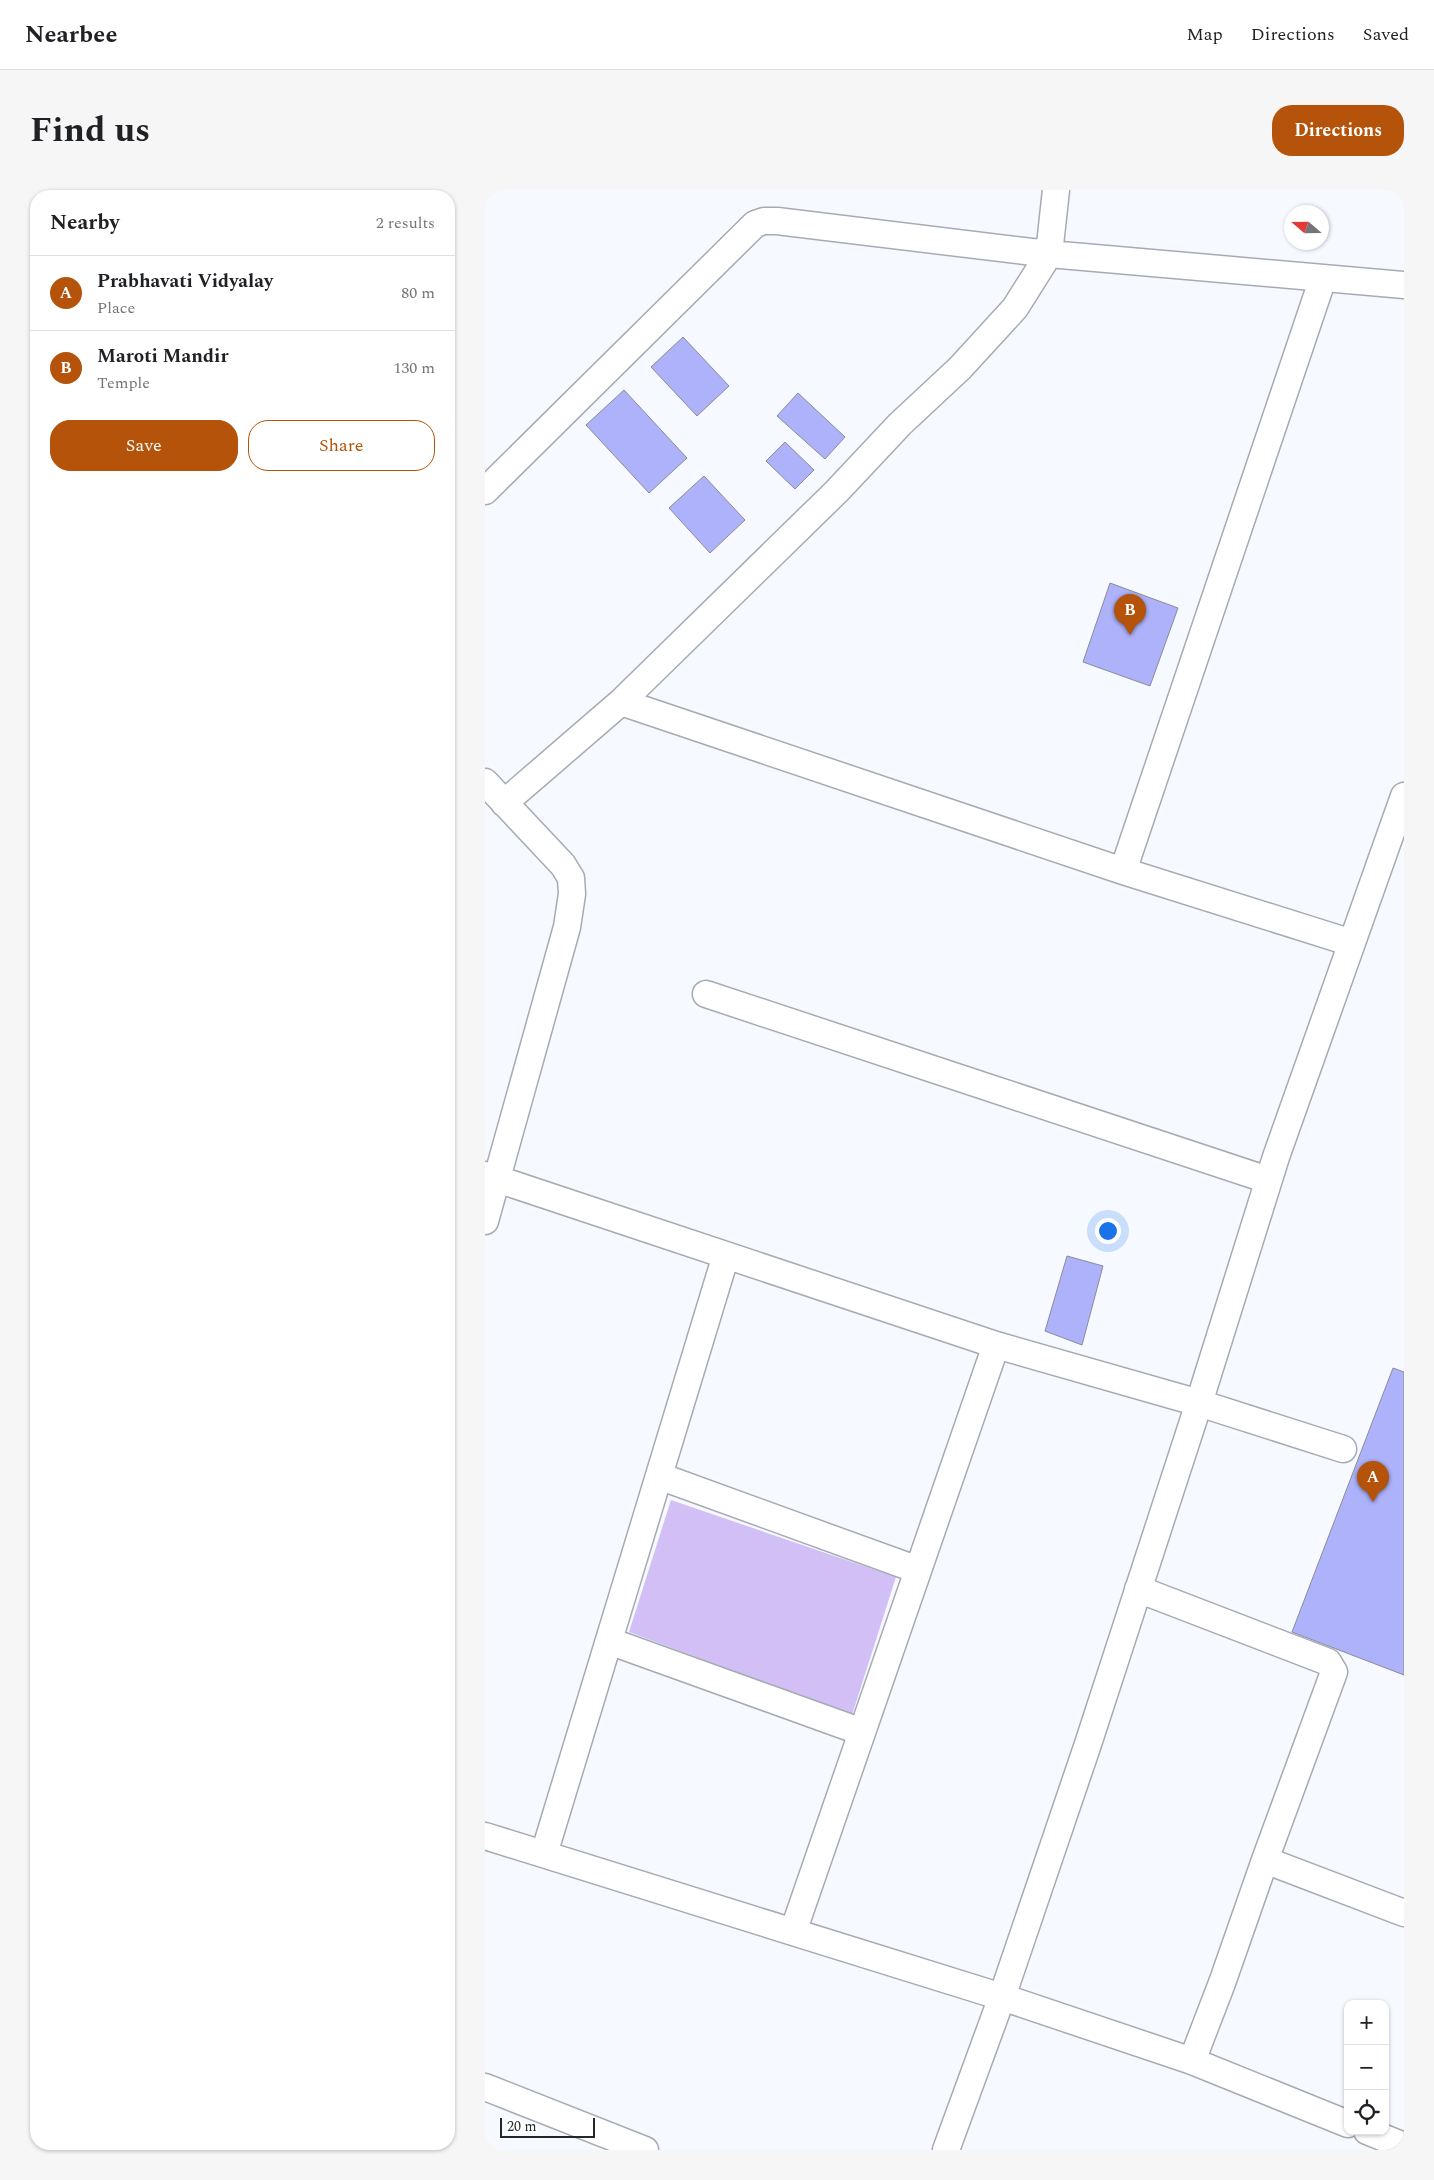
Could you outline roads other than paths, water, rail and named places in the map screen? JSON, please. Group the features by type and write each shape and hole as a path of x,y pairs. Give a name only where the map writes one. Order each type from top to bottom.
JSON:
{"street":[{"path":"504,803 621,702 837,491 900,424 961,368 1015,308 1049,254 1056,190"},
{"path":"485,491 755,224 764,221 1049,254 1404,285"},
{"path":"1123,871 1323,278"},
{"path":"621,702 1123,871 1352,943"},
{"path":"485,782 563,865 571,878 567,927 491,1177 485,1221"},
{"path":"946,2150 1002,1997 1138,1589 1199,1403 1268,1180 1404,796"},
{"path":"706,994 945,1073 1017,1099 1268,1180"},
{"path":"491,1177 996,1345 1199,1403 1343,1448"},
{"path":"544,1854 726,1255"},
{"path":"793,1932 996,1345"},
{"path":"659,1476 918,1570"},
{"path":"1138,1589 1328,1662 1334,1672 1192,2061"},
{"path":"609,1641 862,1732"},
{"path":"485,1836 1002,1997 1192,2061 1344,2122"},
{"path":"1265,1860 1404,1913"},
{"path":"486,2091 645,2150"},
{"path":"1377,2135 1404,2146"}],"place":[{"name":"Maroti Mandir","path":"1130,635"},
{"name":"Prabhavati Vidyalay","path":"1373,1502"}]}
